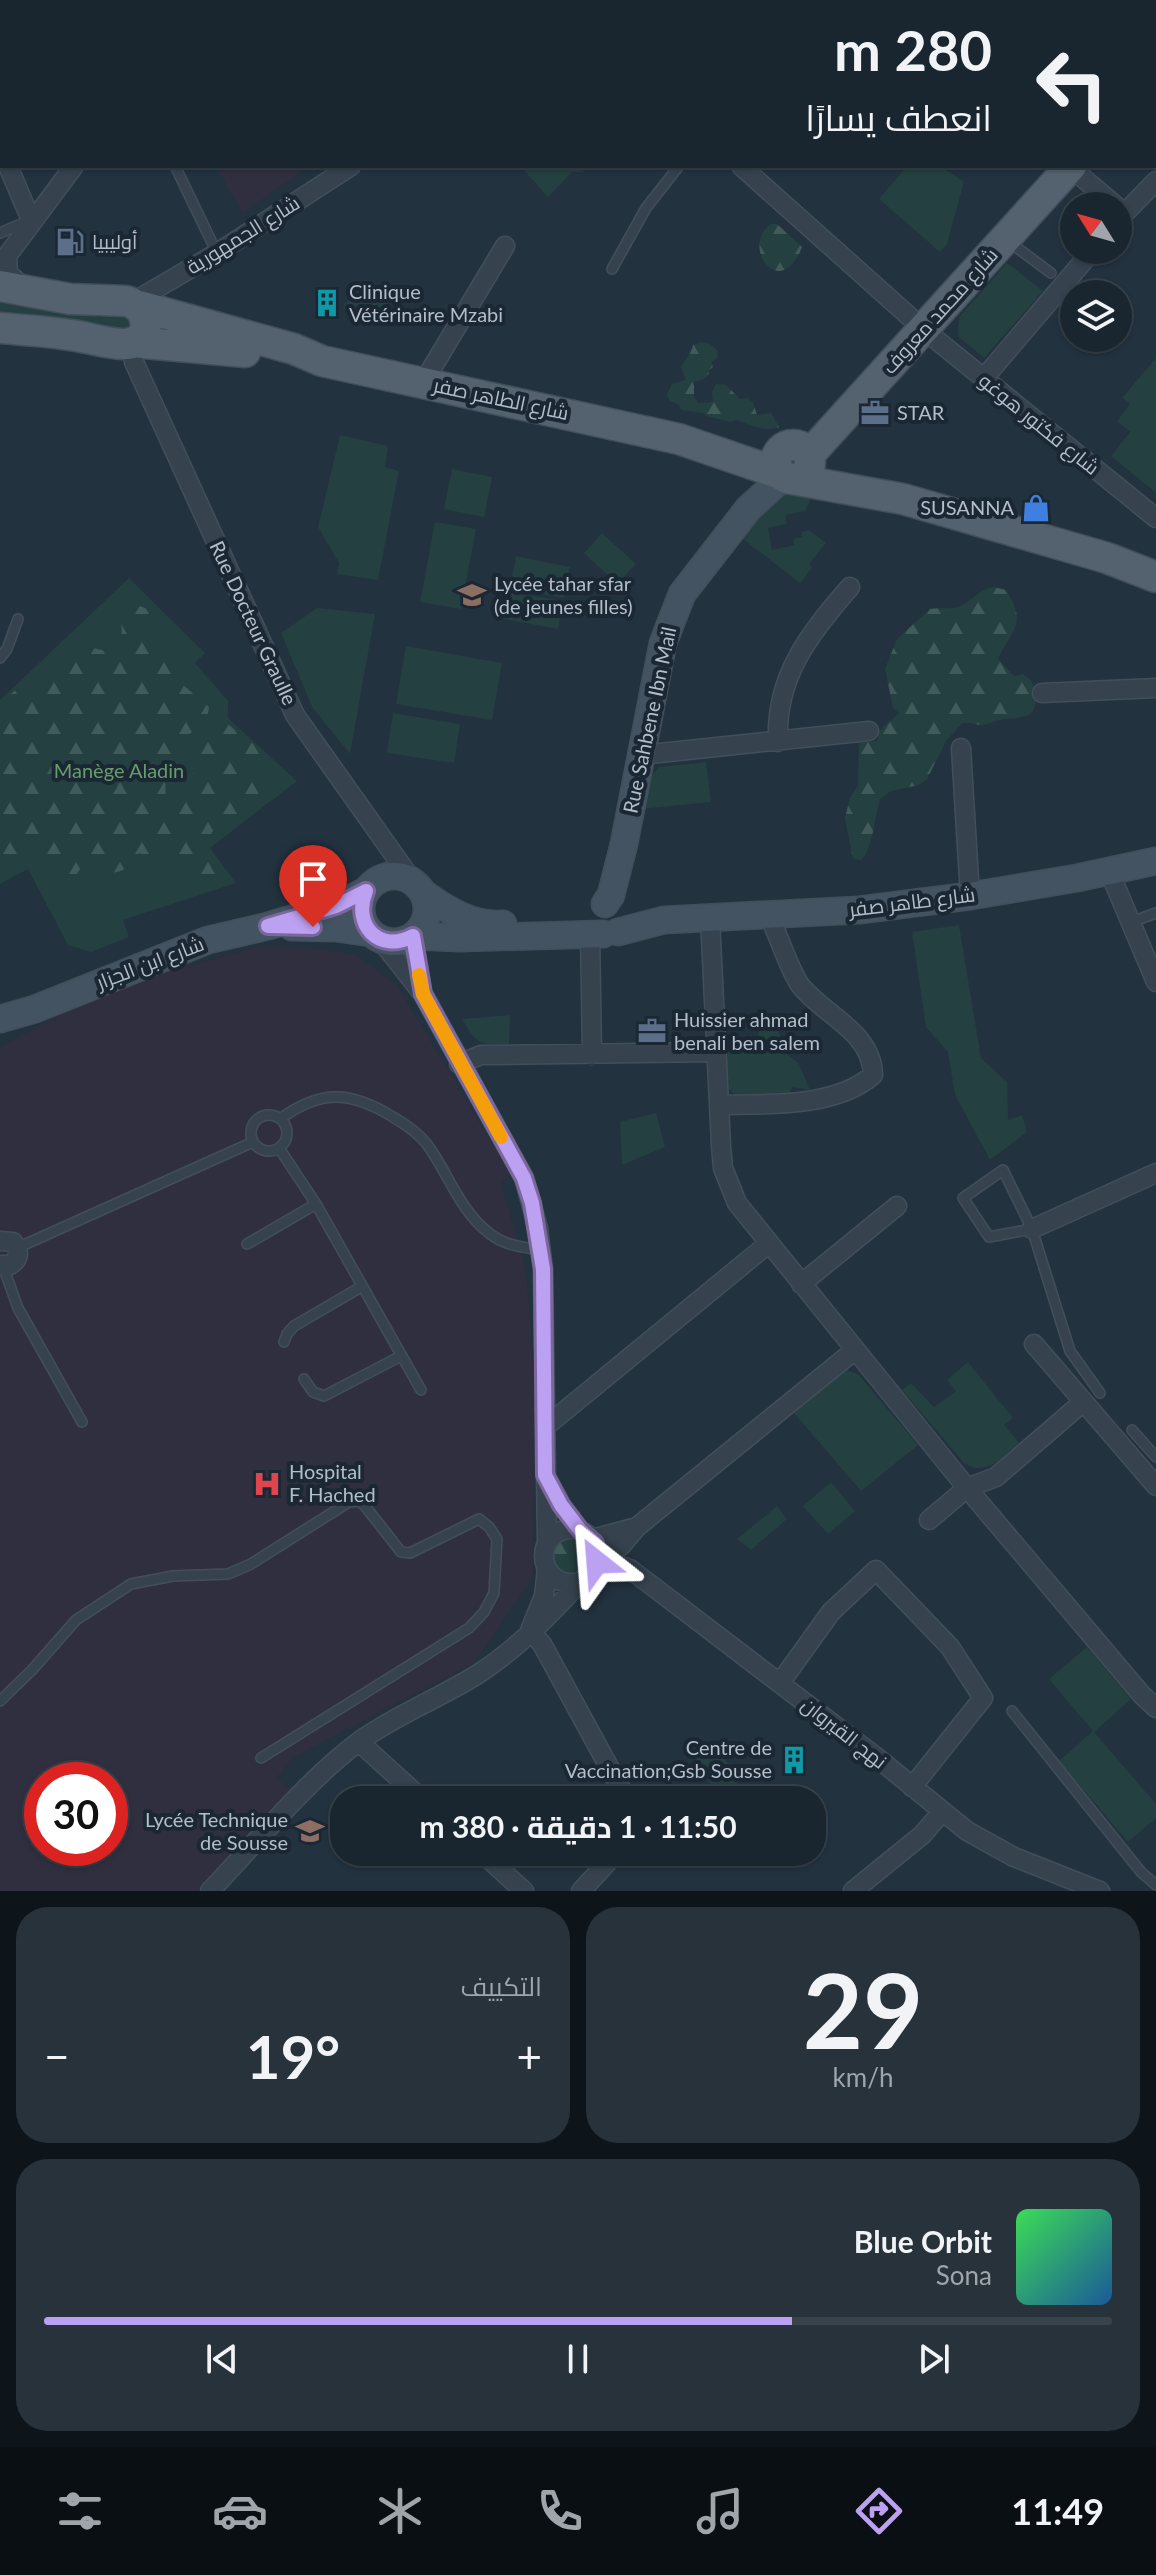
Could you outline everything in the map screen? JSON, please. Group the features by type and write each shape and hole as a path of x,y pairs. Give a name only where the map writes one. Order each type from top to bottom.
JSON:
{"main road":[{"name":"شارع محمد معروف","path":"793,462 1060,168"},
{"name":"شارع محمد معروف","path":"917,323 1006,238 1060,168"},
{"name":"شارع الطاهر صفر","path":"0,286 40,295 136,304 294,349 322,361 793,462 903,499 1107,558 1156,577"},
{"path":"133,342 146,325 143,311 136,304"},
{"name":"شارع الطاهر صفر","path":"0,328 68,334 126,344 225,349 290,361 322,361"},
{"name":"شارع الطاهر صفر","path":"679,439 729,457 793,462"},
{"path":"729,457 746,474 750,497 748,509"},
{"name":"Rue Sahbene Ibn Mail","path":"605,920 621,856 663,643 674,609 682,594 748,509 793,462"},
{"name":"شارع الطاهر صفر","path":"1107,558 1156,565"},
{"name":"شارع طاهر صفر","path":"419,888 449,911 477,922 497,925 579,917 664,920 859,910 970,896 1156,861"},
{"path":"398,876 419,888 427,911 420,929 413,936 396,942 375,936 364,924 361,913 366,891 380,879 398,876"},
{"name":"شارع ابن الجزار","path":"0,1019 35,1009 208,940 336,906 366,891"},
{"name":"شارع طاهر صفر","path":"413,936 460,938 605,920"},
{"name":"شارع ابن الجزار","path":"268,926 336,928 375,936"},
{"name":"شارع ابن الجزار","path":"0,1029 35,1009"}],"street":[{"path":"9,168 31,220"},
{"path":"40,295 13,280 6,264 11,248 72,168"},
{"name":"شارع الجمهورية","path":"136,304 348,168"},
{"name":"شارع فكتور هوغو","path":"743,168 983,379 1156,518"},
{"path":"1064,168 1094,192"},
{"path":"1132,201 1156,181"},
{"path":"423,383 505,246"},
{"path":"983,379 1081,264"},
{"name":"Rue Docteur Graulle","path":"133,342 134,362 295,715 419,888"},
{"path":"778,742 778,712 789,672 815,630 850,587"},
{"path":"1042,693 1156,688"},
{"path":"641,755 869,731"},
{"path":"961,748 970,896"},
{"path":"1109,871 1156,982"},
{"path":"719,1105 801,1102 851,1088 873,1075 870,1055 858,1037 801,986 769,916"},
{"path":"710,918 723,1168 737,1203 967,1488 1156,1708"},
{"path":"592,1055 605,920"},
{"path":"375,936 423,994 524,1178 538,1228 545,1427 547,1542 544,1553 547,1569 544,1596 530,1631"},
{"path":"413,936 423,994"},
{"path":"459,1064 481,1055 715,1052"},
{"path":"1032,1229 1156,1173"},
{"path":"801,1284 897,1206"},
{"path":"2,1266 15,1262 6,1239"},
{"path":"545,1427 768,1244"},
{"path":"1034,1344 1156,1486"},
{"path":"210,1891 328,1768 380,1728 477,1675 592,1573 597,1560 621,1546 637,1527 855,1350"},
{"path":"929,1520 967,1488 996,1477 1082,1403"},
{"path":"545,1475 561,1505 586,1534 597,1560"},
{"path":"547,1542 565,1529 586,1534 637,1527"},
{"name":"نهج القيروان","path":"597,1560 630,1569 967,1831 1004,1852 1100,1891"},
{"path":"547,1569 559,1580 582,1580"},
{"path":"780,1683 831,1612 876,1570 950,1647 983,1698 912,1787"},
{"path":"530,1631 542,1644 619,1786"},
{"path":"359,1742 408,1786"},
{"path":"853,1891 922,1835 942,1812"},
{"path":"496,1866 524,1891"},
{"path":"581,1891 604,1866"}],"lane":[{"path":"176,168 217,253"},
{"path":"612,269 646,208 677,168"},
{"path":"0,233 31,220"},
{"path":"1006,238 1051,273"},
{"path":"0,658 7,649 18,619"},
{"path":"1131,922 1156,913"},
{"path":"280,1119 294,1109 335,1096 352,1096 367,1102 425,1141 461,1201 489,1233 509,1245 541,1250"},
{"path":"269,1116 280,1119 287,1134 279,1148 262,1150 253,1142 252,1130 258,1120 269,1116"},
{"path":"6,1239 253,1142"},
{"path":"279,1148 316,1204 421,1390"},
{"path":"1032,1229 989,1237 963,1198 1003,1170 1032,1229 1070,1351 1100,1393"},
{"path":"247,1244 316,1204"},
{"path":"2,1266 18,1308 82,1422"},
{"path":"284,1342 294,1326 361,1287"},
{"path":"304,1379 313,1392 324,1396 401,1356"},
{"path":"1132,1430 1156,1457"},
{"path":"0,1701 76,1620 131,1584 173,1576 228,1574 251,1564 349,1502 359,1501 365,1506 401,1552 410,1553 479,1519 489,1527 497,1539 494,1593 484,1612 469,1628 261,1758"},
{"path":"1012,1711 1141,1872 1156,1885"}],"shaded area":[{"path":"217,168 308,168 242,213"},
{"name":"Hospital F. Hached","path":"257,947 320,949 354,954 397,985 510,1173 501,1184 526,1268 535,1389 533,1578 474,1663 294,1757 277,1777 292,1792 197,1891 0,1891 0,1048 58,1015 151,977"}],"green space":[{"path":"522,168 581,168 584,172 572,172 548,197"},
{"path":"905,168 943,168 964,182 947,244 940,252 879,199"},
{"path":"771,224 777,224 802,247 793,263 784,270 775,270 761,256 759,245 762,234"},
{"path":"1007,263 1043,291 984,358 958,336 959,317"},
{"path":"368,290 390,295 384,317 343,309 345,303"},
{"path":"0,303 101,317 108,313 128,315 132,324 127,330 0,312"},
{"path":"702,342 718,351 717,358 711,362 713,367 708,371 709,375 694,382 694,396 698,403 713,402 712,392 716,384 726,385 740,399 747,398 753,402 757,415 771,413 779,427 763,428 681,410 679,405 669,400 667,394 672,384 686,380 681,367 693,345"},
{"path":"1156,358 1156,493 1111,456 1130,432 1117,421 1130,404 1122,398"},
{"path":"340,435 388,446 385,467 399,471 378,580 337,574 339,563 318,527"},
{"path":"452,469 492,477 484,517 444,509"},
{"path":"787,489 814,492 805,511 785,515 787,524 768,528 772,550 794,545 793,539 802,537 802,532 809,530 826,543 809,564 812,568 800,583 739,536"},
{"path":"435,522 476,529 461,609 420,602"},
{"path":"602,533 636,564 617,584 584,553"},
{"path":"516,556 570,567 564,598 510,588"},
{"name":"Manège Aladin","path":"129,578 205,653 195,663 228,701 228,718 297,781 210,848 236,883 123,920 129,937 91,952 68,945 28,869 0,884 0,700"},
{"path":"994,587 1006,590 1013,601 1017,619 998,659 1014,676 1023,674 1029,678 1036,695 1033,710 1025,716 983,725 962,723 946,741 927,779 919,785 891,791 880,799 866,853 862,860 853,859 845,818 850,798 858,786 859,743 877,741 880,730 899,713 893,708 885,669 897,639 930,609 958,607"},
{"path":"509,592 563,601 558,629 504,619"},
{"name":"Manège Aladin","path":"132,603 150,610 155,628 153,643 169,643 176,656 175,671 183,685 209,707 204,720 188,736 171,762 166,792 173,811 180,803 206,740 214,729 225,722 257,747 262,755 260,763 250,775 259,784 260,790 253,808 233,823 220,824 212,832 206,852 227,875 227,882 219,888 197,891 192,888 184,877 184,857 176,854 157,861 140,853 127,867 111,873 85,862 74,878 61,883 32,854 0,869 0,725 4,721 4,701 28,680 59,671 84,646 115,653 122,640 121,614"},
{"path":"317,608 375,614 350,754 312,707 281,633"},
{"path":"406,646 502,663 492,720 396,704"},
{"path":"393,713 460,724 454,763 387,753"},
{"path":"706,762 711,802 641,809 648,780 659,767"},
{"path":"959,925 981,1058 1007,1082 1008,1120 1022,1115 1027,1132 990,1160 955,1095 948,1052 926,1027 912,932"},
{"path":"758,1013 787,1022 778,1030 786,1053 799,1064 810,1090 793,1087 787,1096 738,1098 728,1088 725,1051 759,1049"},
{"path":"510,1015 509,1044 480,1042 462,1019"},
{"path":"656,1113 665,1147 622,1165 620,1122"},
{"path":"968,1362 1013,1418 1004,1425 1019,1443 987,1467 972,1467 964,1463 902,1390 911,1383 934,1407 956,1391 947,1380"},
{"path":"846,1370 858,1374 918,1445 861,1491 794,1413"},
{"path":"831,1482 855,1511 828,1534 803,1506"},
{"path":"777,1506 787,1519 751,1550 737,1539"},
{"path":"571,1537 584,1542 589,1555 584,1568 571,1573 558,1568 553,1555 558,1542"},
{"path":"1087,1647 1131,1699 1094,1732 1156,1804 1156,1818 1128,1842 1059,1761 1093,1731 1049,1679"},
{"path":"708,1741 742,1778 736,1786 712,1786 691,1750"}],"slow traffic":[{"path":"419,975 423,994 501,1137"}],"place":[{"name":"أوليبيا","path":"70,242"},
{"name":"Clinique Vétérinaire Mzabi","path":"327,303"},
{"name":"STAR","path":"875,413"},
{"name":"SUSANNA","path":"1036,508"},
{"name":"Lycée tahar sfar (de jeunes filles)","path":"472,595"},
{"name":"Huissier ahmad benali ben salem","path":"652,1031"},
{"name":"Hospital F. Hached","path":"267,1484"},
{"name":"Centre de Vaccination;Gsb Sousse","path":"794,1760"},
{"name":"Lycée Technique de Sousse","path":"310,1831"}],"route":[{"path":"313,927 268,926 336,906 366,891 361,913 371,933 396,942 413,936 423,994 524,1178 538,1228 543,1269 545,1475 561,1505 580,1530 595,1543 597,1562"}]}
